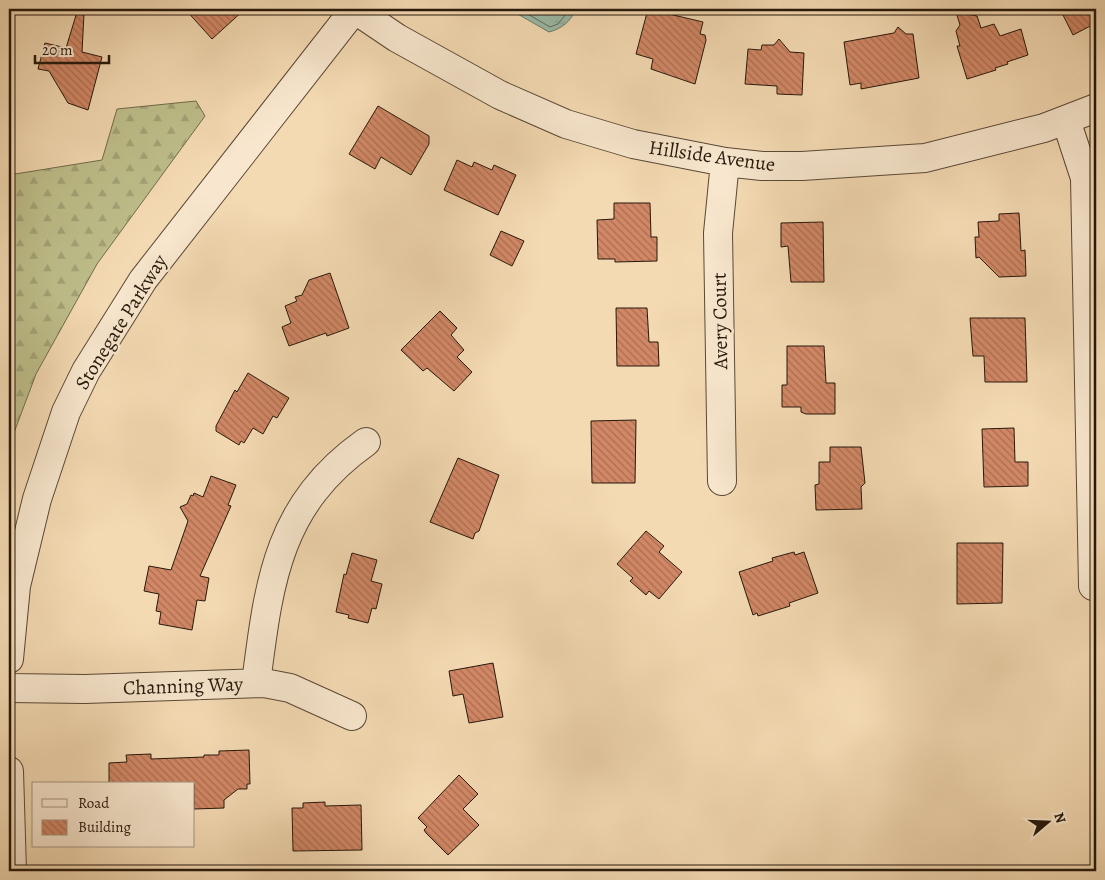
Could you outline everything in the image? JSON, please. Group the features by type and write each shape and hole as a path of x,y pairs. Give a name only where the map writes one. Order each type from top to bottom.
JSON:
{"street":[{"name":"Hillside Avenue","path":"354,9 397,38 500,95 566,124 633,144 725,162 762,166 802,166 924,158 1044,128 1096,108"},
{"name":"Stonegate Parkway","path":"9,659 16,586 37,499 66,412 86,371 143,280 354,9"},
{"path":"1066,120 1085,178 1093,586"},
{"name":"Avery Court","path":"722,481 718,233 725,162"},
{"path":"256,683 264,622 272,582 282,546 293,521 308,497 335,466 366,442"},
{"name":"Channing Way","path":"9,688 86,689 256,683 290,688 352,716"},
{"path":"9,771 12,871"}],"green space":[{"path":"196,101 205,116 97,264 36,374 9,446 9,175 102,160 117,109"}],"water":[{"path":"509,9 575,9 565,24 549,32"}],"building":[{"path":"185,9 245,9 212,39"},
{"path":"648,9 703,22 700,34 705,35 706,40 695,84 651,69 653,59 636,54"},
{"path":"1060,9 1096,9 1096,23 1073,35"},
{"path":"77,12 84,14 82,52 102,57 88,110 68,103 49,71 38,69 45,43 66,48"},
{"path":"956,12 977,16 981,28 994,24 1000,36 1021,29 1028,55 1007,62 1008,64 995,68 996,70 967,79 957,46 960,46 956,31 960,25"},
{"path":"898,27 906,34 913,34 919,78 861,89 861,83 850,85 844,42 894,33"},
{"path":"779,39 790,52 804,53 802,95 777,94 777,86 745,84 748,49 761,50 762,45 774,45"},
{"path":"378,106 429,136 429,144 411,175 381,157 375,169 349,154"},
{"path":"457,160 472,167 474,162 492,170 494,165 516,175 498,215 444,190"},
{"path":"614,203 650,203 651,237 657,237 657,261 615,262 615,259 598,259 597,220 614,219"},
{"path":"1019,213 1021,251 1025,250 1026,276 999,277 979,257 976,258 975,237 979,237 978,222 999,221 999,214"},
{"path":"823,222 824,282 791,282 788,246 781,247 781,223"},
{"path":"501,231 524,241 512,266 490,255"},
{"path":"330,273 349,328 327,336 326,333 289,346 282,327 291,323 285,306 297,301 295,297 302,295 309,280"},
{"path":"616,308 647,308 649,342 658,342 659,366 617,366"},
{"path":"440,311 457,328 451,335 464,350 457,357 472,372 454,391 427,368 423,371 401,350"},
{"path":"970,318 1025,318 1027,382 985,382 984,356 973,356"},
{"path":"787,346 824,346 826,383 835,383 835,414 806,414 801,412 801,407 782,407 782,385 787,385"},
{"path":"248,373 289,398 277,418 273,416 263,434 253,428 244,443 241,441 239,445 216,431 216,426 235,390 237,392"},
{"path":"636,420 635,483 592,483 591,421"},
{"path":"1014,428 1015,462 1028,462 1028,486 984,487 982,429"},
{"path":"830,447 861,447 865,483 861,487 862,509 816,510 815,485 819,484 819,462 830,462"},
{"path":"458,458 499,475 479,531 475,533 473,539 430,522"},
{"path":"211,476 236,485 228,505 231,506 200,576 209,578 205,601 197,600 192,630 159,624 161,612 156,611 159,594 144,591 149,566 171,570 188,521 180,507 187,504 194,493 203,497"},
{"path":"646,531 664,546 659,552 682,572 659,599 649,591 646,595 630,581 633,578 617,564"},
{"path":"957,543 1003,543 1002,603 957,604"},
{"path":"794,552 795,555 804,552 818,593 789,603 790,606 758,616 757,613 753,615 739,572 773,561 772,558"},
{"path":"352,553 377,560 371,581 382,584 376,609 372,608 368,623 348,618 349,615 336,612 344,574 346,575"},
{"path":"493,663 503,717 469,723 463,694 453,696 449,671"},
{"path":"249,750 250,784 247,784 247,789 238,789 224,800 224,808 195,809 195,782 109,782 109,763 127,762 126,755 151,754 151,759 204,757 204,755 219,755 219,751"},
{"path":"459,775 478,794 463,809 479,825 448,855 426,833 424,830 427,827 418,818"},
{"path":"325,802 325,806 361,805 362,850 293,851 292,808 303,808 303,803"}]}
